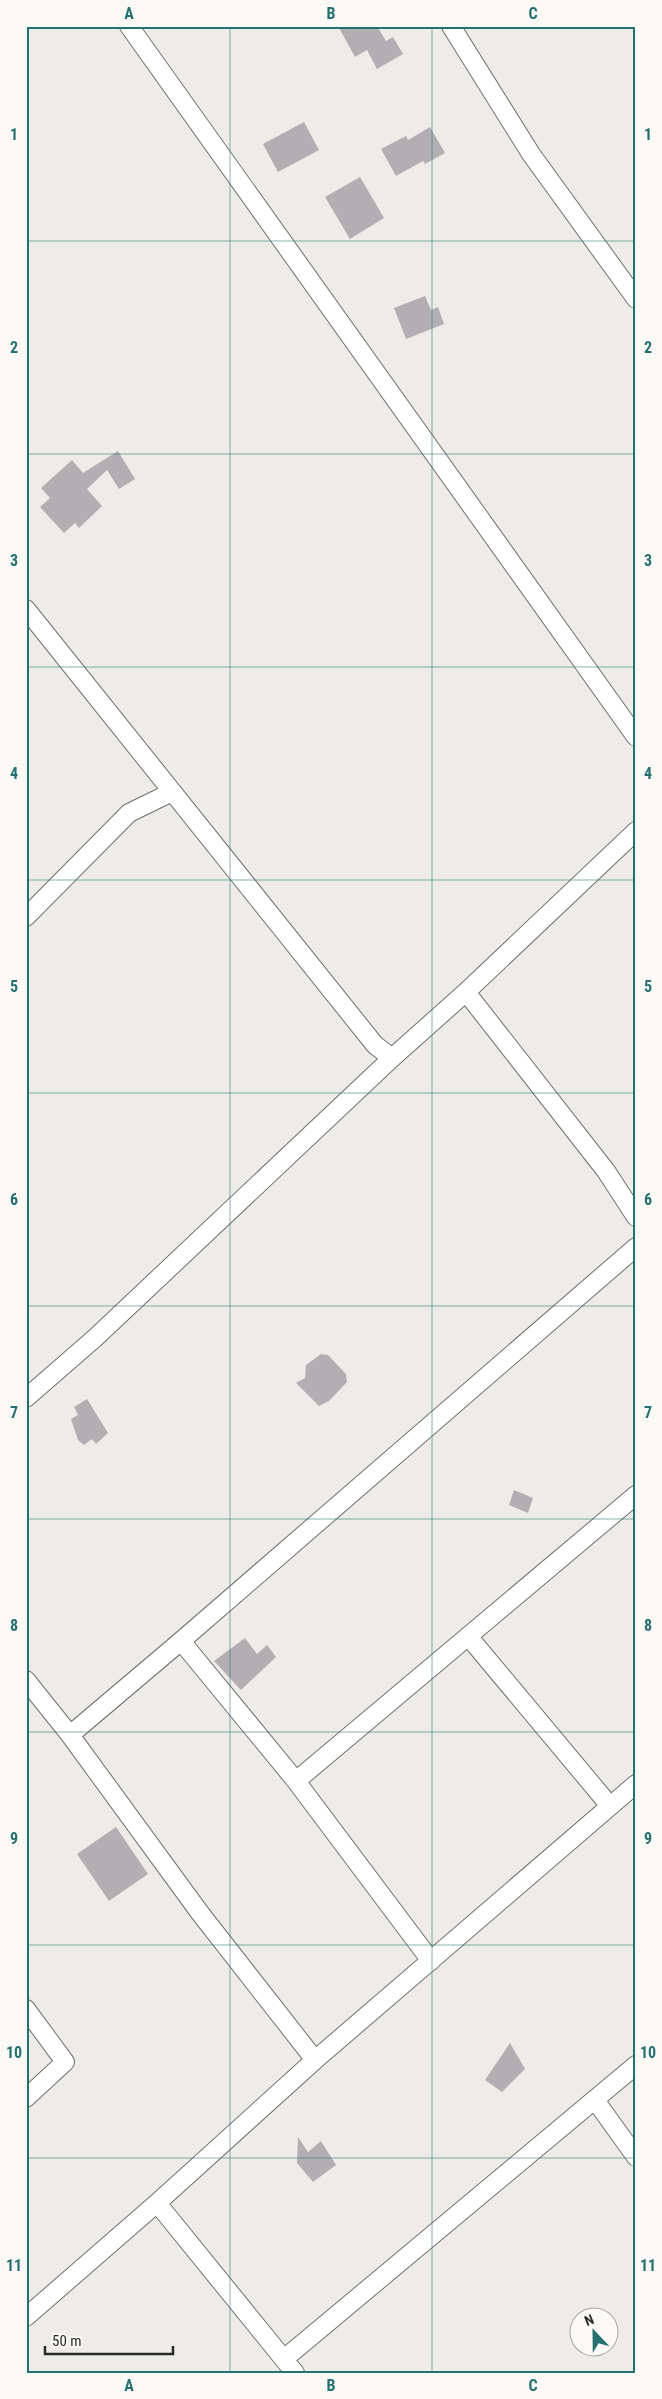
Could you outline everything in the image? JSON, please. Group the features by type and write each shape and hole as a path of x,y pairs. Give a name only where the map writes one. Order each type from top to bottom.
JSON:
{"street":[{"path":"128,26 636,737"},
{"path":"451,26 531,154 636,299"},
{"path":"26,609 375,1045 392,1058"},
{"path":"26,917 129,813 172,792"},
{"path":"26,1398 95,1338 636,831"},
{"path":"466,992 606,1171 636,1217"},
{"path":"70,1735 636,1247"},
{"path":"296,1781 636,1495"},
{"path":"468,1636 610,1806"},
{"path":"181,1641 296,1781 431,1961"},
{"path":"26,1680 70,1735 200,1913 315,2060"},
{"path":"26,2317 158,2203 315,2060 636,1784"},
{"path":"26,2008 65,2062 26,2098"},
{"path":"158,2203 289,2366 636,2065"},
{"path":"595,2100 636,2157"}],"building":[{"path":"338,26 377,26 386,41 393,37 403,54 377,69 367,50 355,57"},
{"path":"304,122 319,150 278,172 263,144"},
{"path":"430,127 445,153 425,164 423,161 396,176 381,149 406,136 408,140"},
{"path":"360,177 384,218 350,239 325,197"},
{"path":"425,296 431,310 438,307 444,324 406,339 394,308"},
{"path":"118,451 135,479 119,489 107,470 87,489 102,506 79,528 75,523 64,533 40,507 50,498 41,488 72,460 83,473"},
{"path":"321,1354 328,1355 346,1374 347,1382 329,1401 319,1406 296,1383 305,1378 306,1365"},
{"path":"87,1399 108,1433 96,1444 92,1439 84,1445 78,1440 71,1419 78,1415 74,1407"},
{"path":"514,1490 533,1498 528,1513 509,1505"},
{"path":"245,1638 257,1654 267,1645 276,1657 241,1690 214,1661"},
{"path":"116,1827 148,1874 109,1901 77,1854"},
{"path":"510,2043 525,2069 502,2092 485,2080"},
{"path":"298,2137 308,2152 321,2141 336,2165 313,2182 297,2163"}]}
